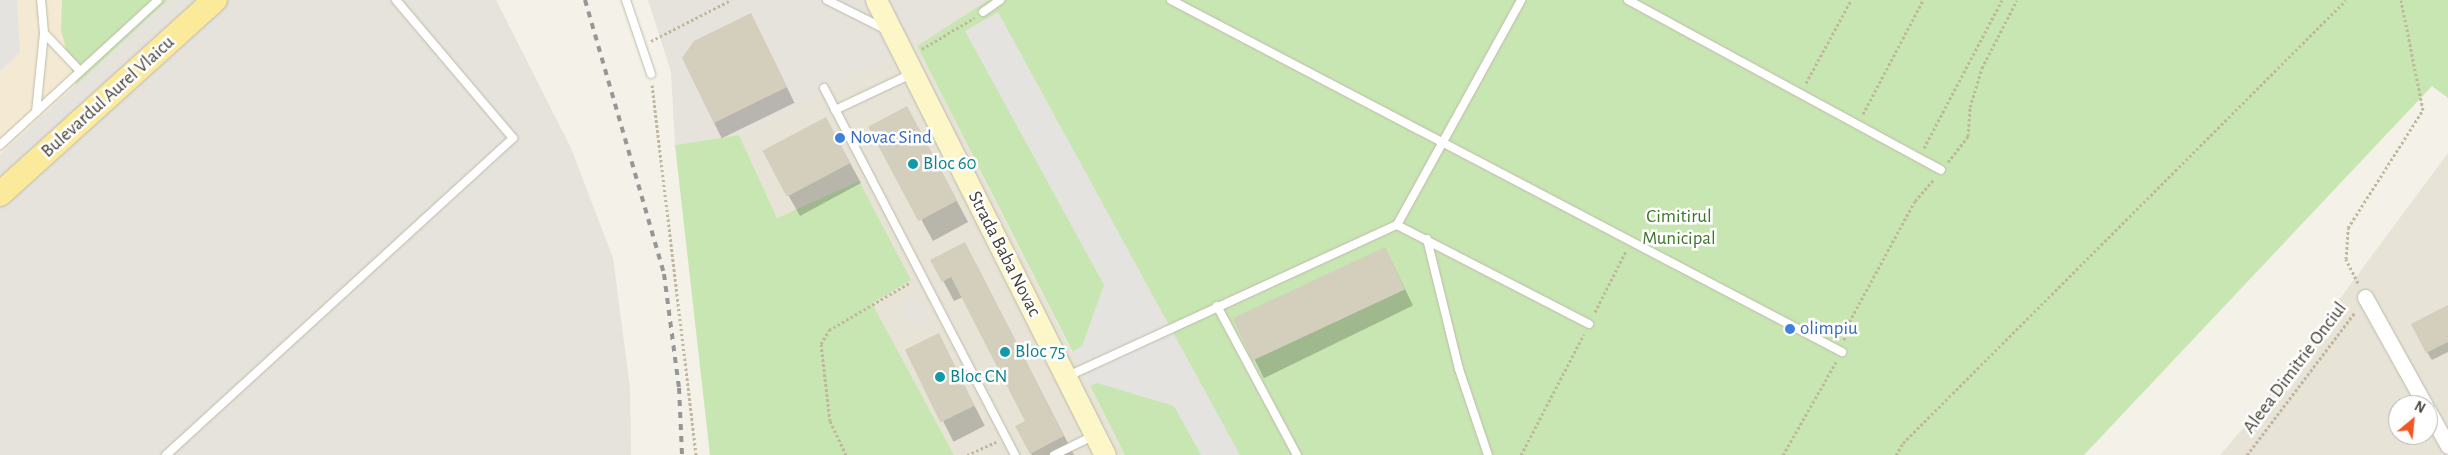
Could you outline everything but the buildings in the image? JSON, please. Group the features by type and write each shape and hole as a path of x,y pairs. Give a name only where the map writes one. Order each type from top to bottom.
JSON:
{"main road":[{"name":"Bulevardul Aurel Vlaicu","path":"0,194 215,0"},
{"name":"Strada Baba Novac","path":"876,0 1105,455"}],"street":[{"path":"2365,297 2419,395"},
{"path":"2438,428 2448,446"}],"lane":[{"path":"36,112 44,33 42,0"},
{"path":"136,20 149,0"},
{"path":"0,145 158,0"},
{"path":"166,455 513,138 396,0"},
{"path":"626,0 651,74"},
{"path":"827,0 892,33"},
{"path":"983,12 1000,0"},
{"path":"1171,0 1842,352"},
{"path":"1066,378 1217,306 1397,225 1444,143 1520,0"},
{"path":"1628,0 1858,123 1941,170"},
{"path":"44,33 80,71"},
{"path":"835,110 909,66"},
{"path":"824,88 1015,455"},
{"path":"1397,225 1589,324"},
{"path":"1427,239 1459,369 1488,455"},
{"path":"1217,306 1297,455"},
{"path":"1054,455 1095,435"}],"path":[{"path":"641,46 731,0"},
{"path":"1801,93 1851,0"},
{"path":"1858,123 1922,0"},
{"path":"1919,158 2002,0"},
{"path":"1783,455 1842,352 1847,326 1915,201 1968,136 1970,107 1982,68 2017,0"},
{"path":"1896,455 1903,443 2346,0"},
{"path":"2365,297 2346,259 2348,228 2422,110 2400,0"},
{"path":"909,66 983,12"},
{"path":"651,74 696,455"},
{"path":"1521,455 1631,242"},
{"path":"846,455 830,421 820,344 830,330 921,275"},
{"name":"Aleea Dimitrie Onciul","path":"2247,455 2365,297"},
{"path":"967,455 1006,437"}],"shaded area":[{"path":"0,0 62,0 61,31 76,85 0,155"},
{"path":"0,0 17,0 20,53 0,71"},
{"path":"168,0 496,0 571,148 613,258 630,388 631,455 0,455 0,155"},
{"path":"648,0 988,0 917,46 739,135 675,145 671,72"},
{"path":"998,12 1240,455 1201,455 1174,406 1097,383 1090,386 1072,352 1082,346 1104,285 965,31"},
{"path":"917,46 1125,455 954,455 872,303 859,181 777,218 739,135"},
{"path":"2448,153 2448,455 2220,455 2250,420"},
{"path":"918,296 930,320 912,330 899,306"}],"green space":[{"path":"62,0 168,0 76,85 61,31"},
{"name":"Cimitirul Municipal","path":"988,0 2448,0 2448,98 2432,86 2084,455 1125,455 917,46"},
{"path":"739,135 777,218 859,181 911,280 872,303 954,455 710,455 675,145"}],"railway":[{"path":"585,0 664,274 679,388 682,455"}],"place":[{"name":"Novac Sind","path":"840,138"},
{"name":"Bloc 60","path":"913,164"},
{"name":"olimpiu","path":"1790,329"},
{"name":"Bloc 75","path":"1005,352"},
{"name":"Bloc CN","path":"940,377"}]}
